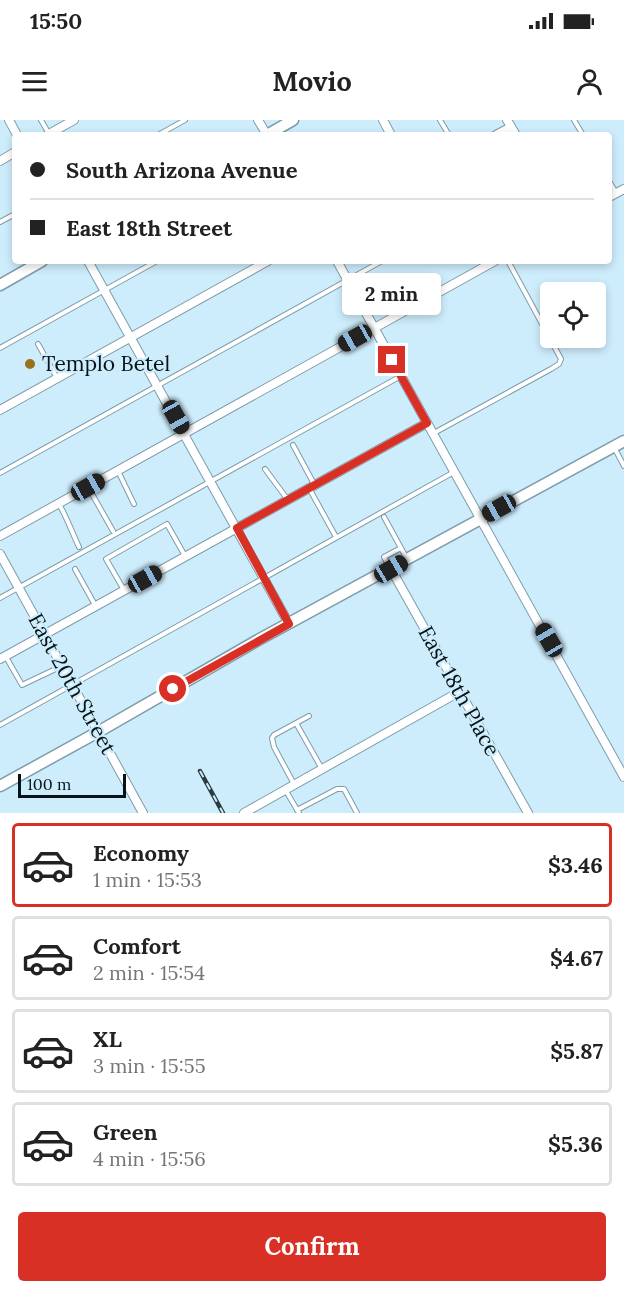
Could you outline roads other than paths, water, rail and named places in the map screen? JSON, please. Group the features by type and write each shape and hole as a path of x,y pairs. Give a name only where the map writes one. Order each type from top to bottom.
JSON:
{"street":[{"path":"52,132 74,120"},
{"path":"272,132 293,120"},
{"path":"0,285 37,264"},
{"path":"90,264 289,624"},
{"path":"0,410 263,264"},
{"path":"339,264 624,777"},
{"path":"0,536 490,264"},
{"path":"3,658 427,423"},
{"path":"0,786 289,624 624,441"},
{"name":"East 20th Street","path":"0,554 143,813"},
{"name":"East 18th Place","path":"391,569 528,813"},
{"path":"244,813 459,692"}],"lane":[{"path":"163,132 185,120"},
{"path":"0,348 152,264"},
{"path":"0,473 376,264"},
{"path":"433,433 559,364 561,359 510,264"},
{"path":"38,344 57,378"},
{"path":"0,597 401,376"},
{"path":"293,445 336,537"},
{"path":"614,447 624,466"},
{"path":"265,469 288,500"},
{"path":"118,470 134,504"},
{"path":"0,725 454,472"},
{"path":"88,487 113,531"},
{"path":"58,503 79,547"},
{"path":"384,517 408,559"},
{"path":"124,590 106,559 167,524 186,557"},
{"path":"391,569 384,558 401,548"},
{"path":"75,569 96,606"},
{"path":"3,658 22,685 62,666"},
{"path":"295,785 274,747 272,738 309,716"},
{"path":"296,723 322,769"},
{"path":"286,790 298,811 338,789 344,789 357,813"}],"railway":[{"path":"200,771 223,813"}],"place":[{"name":"Templo Betel","path":"30,364"}]}
